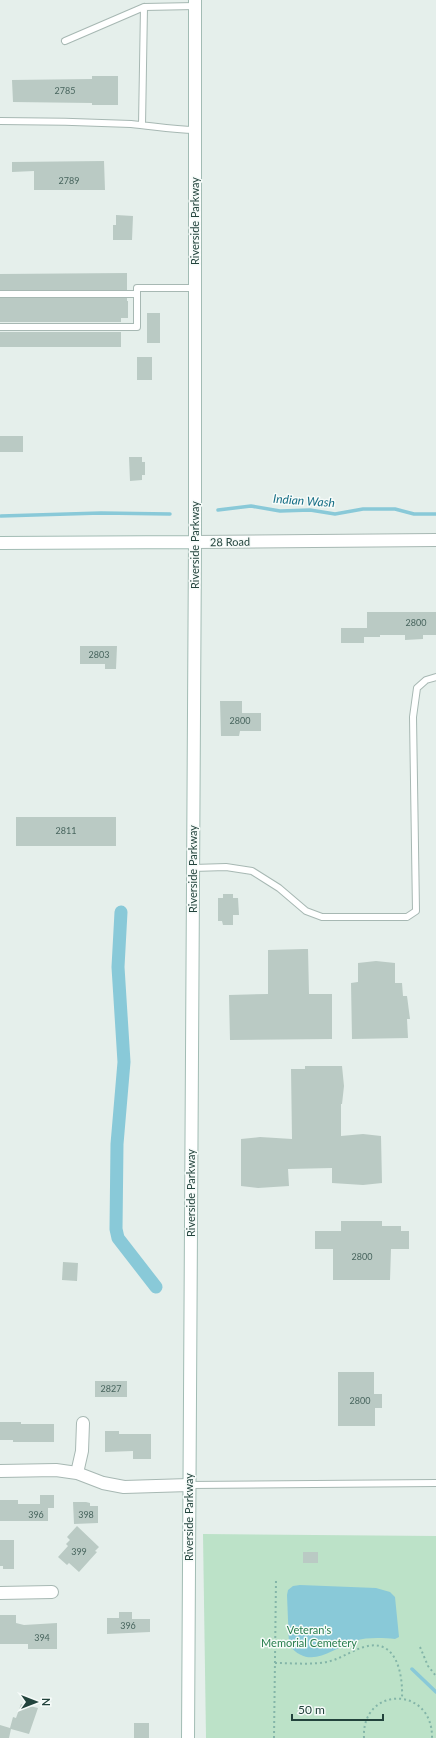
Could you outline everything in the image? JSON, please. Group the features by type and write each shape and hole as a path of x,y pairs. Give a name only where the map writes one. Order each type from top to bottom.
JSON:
{"main road":[{"name":"Riverside Parkway","path":"188,1738 195,542 195,3"},
{"name":"28 Road","path":"0,543 436,540"},
{"path":"77,1473 82,1451 83,1423"},
{"path":"0,1471 56,1470 77,1473 103,1483 124,1487 189,1484"},
{"path":"0,1593 52,1592"}],"lane":[{"path":"66,41 144,7 195,3"},
{"path":"142,125 144,7"},
{"path":"0,121 69,120 142,125 175,130 195,130"},
{"path":"0,327 137,327 137,288 195,288"},
{"path":"0,294 137,294"},
{"path":"193,868 226,867 252,871 279,888 306,911 322,917 407,917 416,911 413,717 417,688 426,680 436,677"},
{"path":"189,1484 436,1483"}],"path":[{"path":"274,1738 276,1580"},
{"path":"275,1663 319,1663 336,1659 366,1646 382,1647 391,1652 400,1672 402,1698"},
{"path":"420,1647 428,1666 436,1676"},
{"path":"364,1738 363,1729 366,1718 372,1709 381,1702 402,1698 412,1701 421,1707 428,1715 432,1729 432,1738"}],"green space":[{"name":"Veteran's Memorial Cemetery","path":"203,1534 436,1536 436,1738 206,1738"}],"water":[{"path":"293,1586 376,1588 390,1592 395,1597 399,1637 395,1639 375,1638 355,1641 321,1656 305,1656 297,1653 289,1645 287,1595 288,1590"}],"building":[{"path":"92,76 118,76 118,105 92,105 92,103 13,102 12,80 92,79"},
{"path":"104,161 105,190 34,190 34,171 12,172 12,162"},
{"path":"116,215 133,216 132,240 113,240 113,225 116,225"},
{"path":"127,273 127,290 0,290 0,274"},
{"path":"0,298 127,298 128,318 121,318 121,322 0,322"},
{"path":"147,313 160,313 160,343 147,343"},
{"path":"0,332 121,332 121,347 0,347"},
{"path":"137,357 152,357 152,380 137,380"},
{"path":"0,436 23,436 23,452 0,452"},
{"path":"129,457 142,457 142,462 145,462 145,475 142,475 142,480 130,481"},
{"path":"367,612 436,612 436,635 423,635 423,639 405,640 405,635 380,635 380,637 364,637 364,643 341,643 341,628 367,628"},
{"path":"80,646 117,646 116,669 105,669 105,664 80,664"},
{"path":"220,701 242,701 242,713 261,713 261,731 240,731 239,736 221,736"},
{"path":"16,817 116,817 116,846 16,846"},
{"path":"223,894 233,894 233,898 238,898 239,915 233,915 233,925 223,925 222,921 218,921 218,898 223,898"},
{"path":"308,949 309,994 332,994 332,1039 230,1040 229,995 268,994 268,950"},
{"path":"376,961 395,963 395,983 402,983 403,996 407,996 410,1019 407,1019 408,1038 352,1039 351,983 358,982 358,963"},
{"path":"305,1066 342,1066 344,1086 341,1104 341,1136 363,1134 381,1136 382,1183 363,1185 332,1183 332,1168 288,1169 289,1186 258,1188 241,1186 241,1139 260,1137 292,1139 291,1069 305,1069"},
{"path":"341,1221 382,1221 382,1226 401,1226 401,1231 409,1231 409,1249 391,1249 390,1280 333,1280 333,1249 315,1249 315,1231 341,1231"},
{"path":"63,1262 78,1263 77,1281 62,1280"},
{"path":"338,1372 374,1372 374,1394 382,1394 382,1408 375,1408 375,1426 338,1426"},
{"path":"95,1381 127,1381 127,1397 95,1397"},
{"path":"0,1422 21,1422 21,1424 54,1424 54,1442 13,1442 13,1440 0,1440"},
{"path":"105,1431 119,1431 119,1434 151,1434 151,1459 133,1459 133,1451 105,1452"},
{"path":"40,1495 54,1495 54,1508 48,1508 48,1521 0,1521 0,1500 18,1500 18,1504 40,1504"},
{"path":"73,1502 86,1502 90,1503 90,1506 98,1506 98,1523 74,1524"},
{"path":"77,1526 99,1547 95,1551 97,1552 79,1572 69,1563 67,1565 58,1557 68,1546 66,1544 70,1540 67,1537"},
{"path":"0,1540 14,1540 14,1569 3,1569 3,1566 0,1566"},
{"path":"303,1552 318,1552 318,1563 303,1563"},
{"path":"119,1612 132,1612 132,1619 150,1619 150,1632 107,1634 107,1618 119,1618"},
{"path":"0,1615 16,1615 16,1623 24,1625 57,1623 57,1649 28,1649 28,1644 0,1644"},
{"path":"21,1704 38,1708 29,1734 11,1729 9,1738 0,1738 0,1725 10,1728 13,1717 16,1718"},
{"path":"134,1723 149,1723 149,1738 134,1738"}],"waterway":[{"name":"Indian Wash","path":"218,510 251,506 280,511 310,510 335,514 363,509 395,509 414,514 436,514"},
{"name":"Indian Wash","path":"1,516 101,513 170,514"},
{"path":"121,912 118,967 124,1062 117,1144 116,1229 118,1238 156,1287"},
{"path":"412,1669 436,1692"}]}
